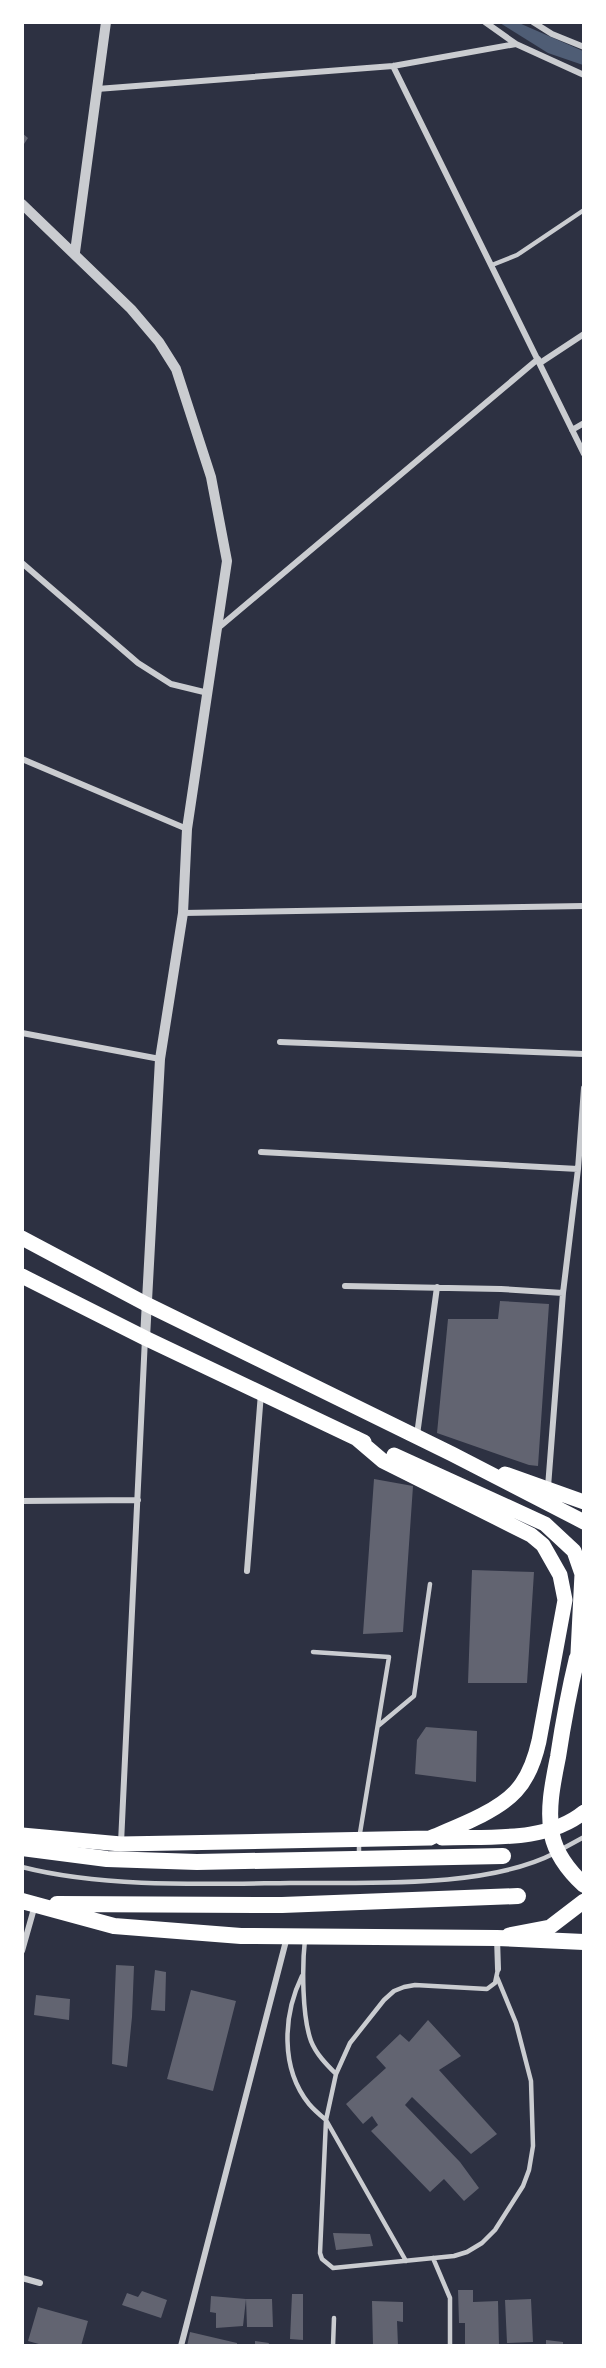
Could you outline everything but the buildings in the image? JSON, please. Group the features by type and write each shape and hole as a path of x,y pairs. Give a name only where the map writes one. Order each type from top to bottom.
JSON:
{"highway":[{"path":"580,1649 568,1694 550,1800 550,1818 557,1849 584,1885"},
{"path":"22,1848 107,1859 197,1862 503,1856"},
{"path":"29,1903 282,1905 518,1896"},
{"path":"29,1903 114,1926 242,1936 497,1938 584,1942"}],"main road":[{"path":"22,1238 146,1304 452,1454 584,1522"},
{"path":"22,1276 145,1338 534,1519 559,1536 574,1551 582,1574 580,1649"},
{"path":"356,1438 383,1461 531,1535 543,1545 560,1575 565,1600 539,1741 534,1762 525,1779 515,1792 496,1806 430,1838"},
{"path":"452,1454 584,1502"},
{"path":"22,1835 121,1844 430,1838 544,1832 576,1819 584,1812"},
{"path":"497,1938 549,1927 584,1901"}],"street":[{"path":"75,252 106,22"},
{"path":"485,22 516,44 584,75"},
{"path":"533,22 552,34 584,47"},
{"path":"97,89 393,66 516,44"},
{"path":"393,66 584,454"},
{"path":"22,204 75,252 131,309 159,342 176,369 211,477 227,561 187,829 183,913 160,1059 146,1304 121,1844"},
{"path":"217,629 539,361 584,334"},
{"path":"572,430 584,423"},
{"path":"22,563 138,663 171,684 208,693"},
{"path":"22,759 187,829"},
{"path":"183,913 584,906"},
{"path":"22,1033 160,1059"},
{"path":"280,1042 584,1053"},
{"path":"548,1489 563,1293 578,1169 584,1088"},
{"path":"261,1152 578,1169"},
{"path":"345,1286 437,1287 563,1293"},
{"path":"417,1437 437,1287"},
{"path":"247,1571 261,1392"},
{"path":"22,1501 138,1500"},
{"path":"22,1951 29,1903"},
{"path":"181,2346 287,1937"},
{"path":"497,1938 498,1969"},
{"path":"22,2278 40,2283"}],"lane":[{"path":"492,265 518,255 584,210"},
{"path":"378,1726 414,1696 430,1584"},
{"path":"313,1652 389,1657 359,1839 359,1859"},
{"path":"22,1868 87,1878 158,1882 376,1882 468,1877 537,1863 584,1837"},
{"path":"306,1937 302,1976 311,2042 336,2074"},
{"path":"497,1977 516,2023 531,2080 533,2146 529,2170 515,2201 495,2230 482,2243 467,2252 454,2256 333,2268 322,2259 320,2253 326,2120 336,2074 351,2043 384,2000 394,1991 416,1985 487,1989 495,1983 498,1969"},
{"path":"302,1976 293,1995 288,2018 288,2053 297,2080 308,2103 326,2120 406,2260"},
{"path":"433,2258 450,2298 450,2346"},
{"path":"333,2346 334,2318"}],"water":[{"path":"500,23 519,23 583,51 583,65 548,53"}]}
